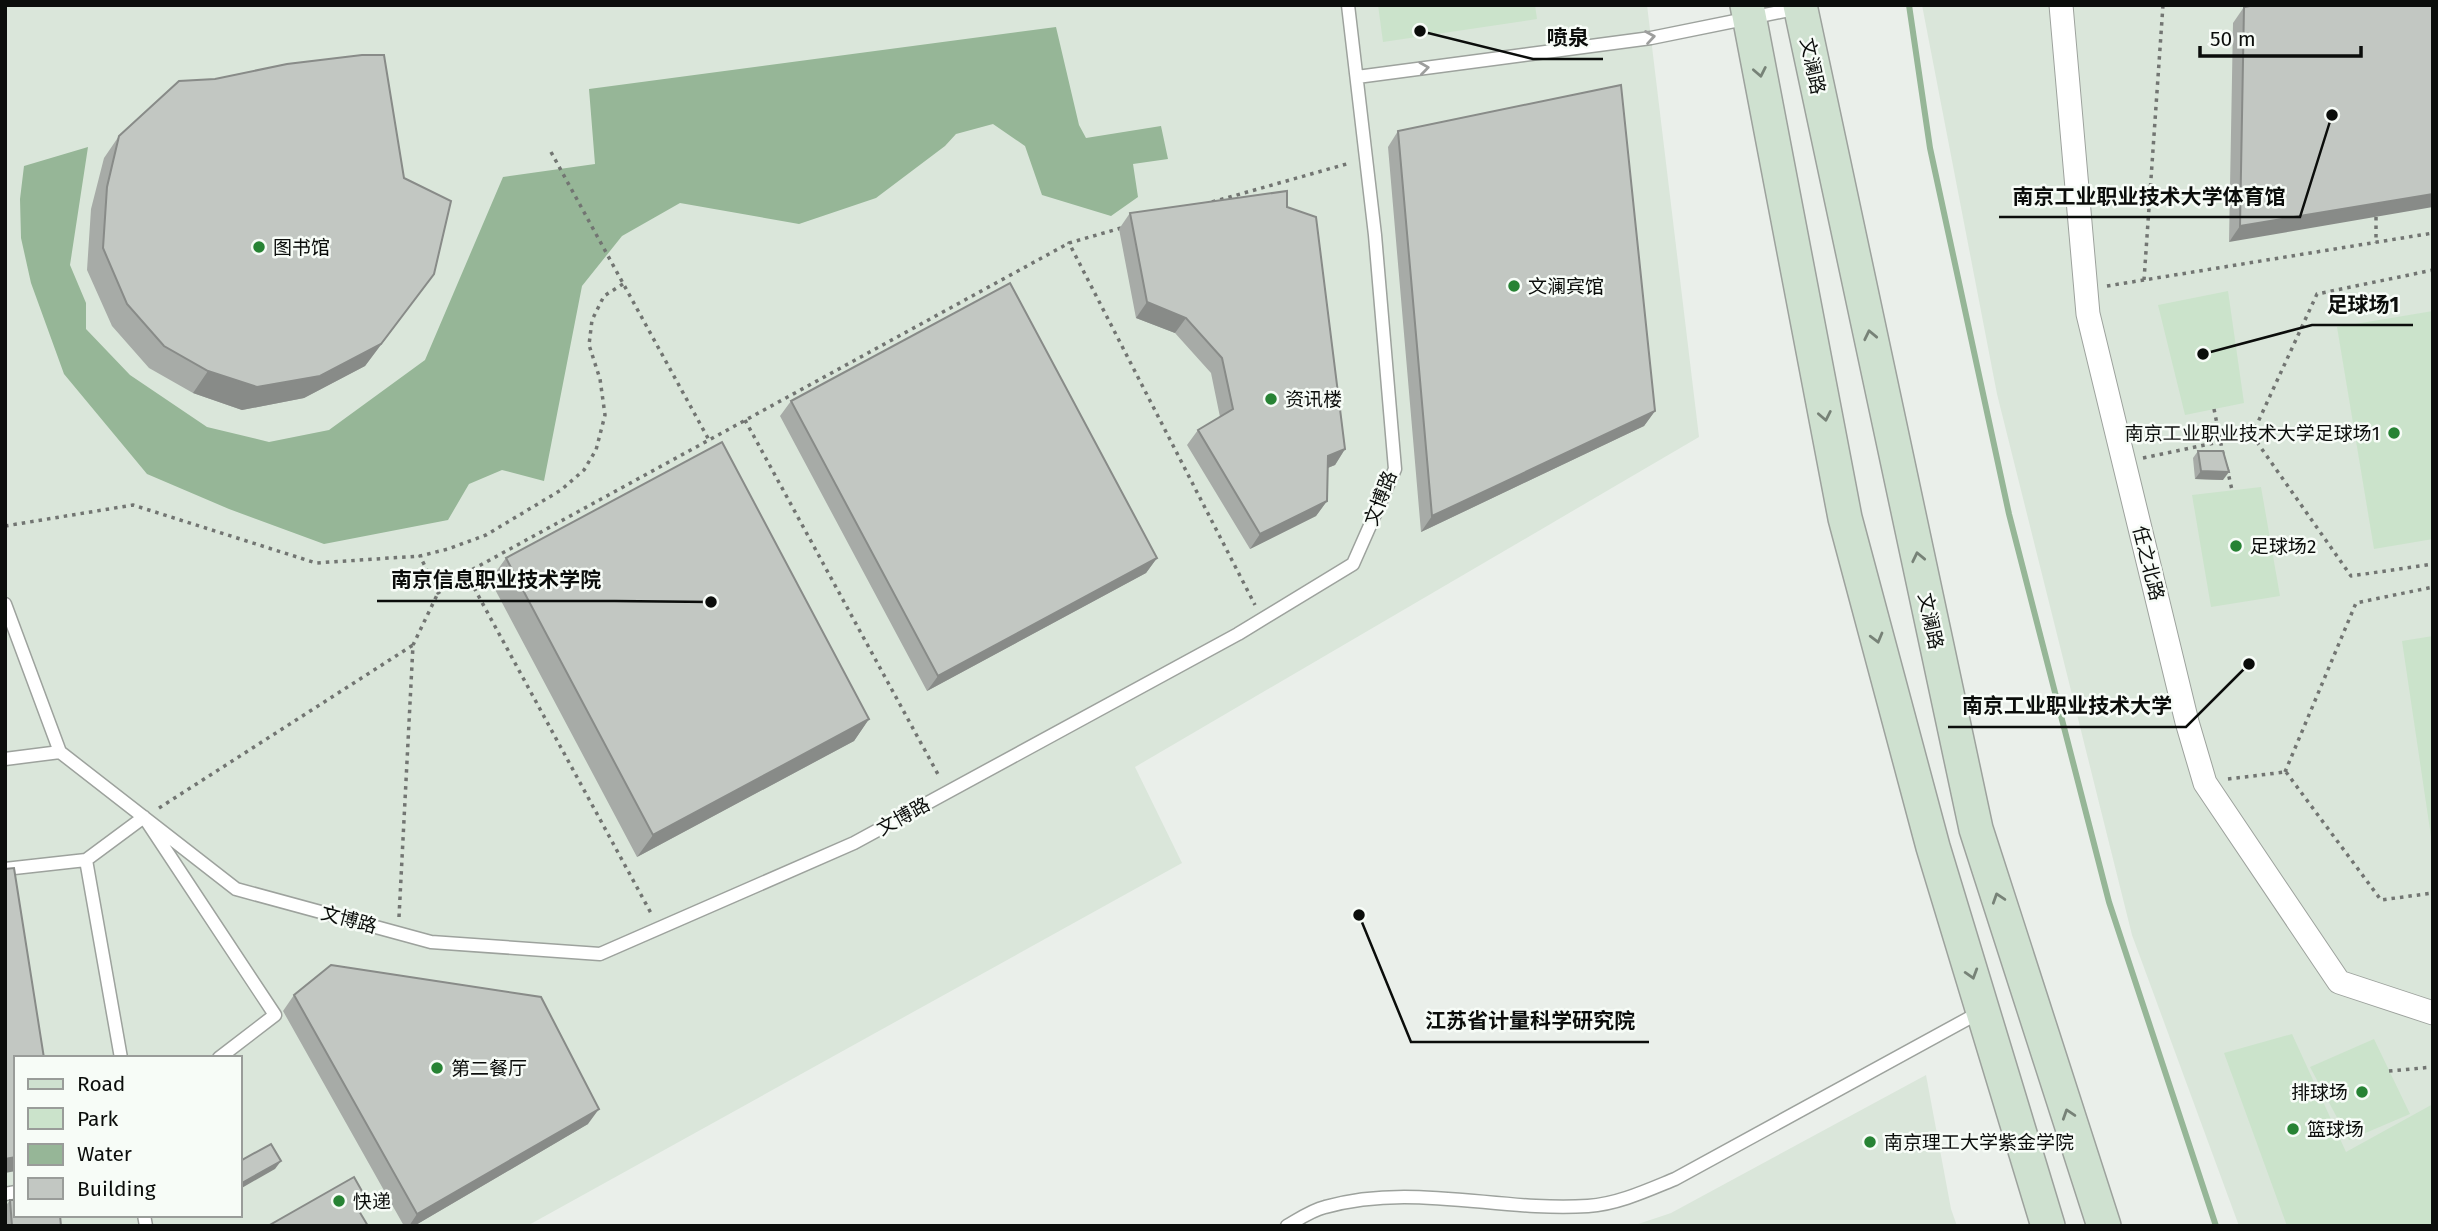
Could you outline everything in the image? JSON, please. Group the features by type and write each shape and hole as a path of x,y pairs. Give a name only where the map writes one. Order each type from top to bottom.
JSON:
{"main road":[{"name":"文澜路","path":"1800,6 1976,829 2104,1226"},
{"path":"1749,12 1844,518 1933,847 2048,1226"}],"street":[{"name":"任之北路","path":"2061,5 2088,314 2187,722 2205,783 2339,982 2433,1013"}],"lane":[{"name":"文博路","path":"60,752 236,889 431,942 600,954 854,843 1263,619 1353,564 1395,469 1375,234 1348,5"},
{"path":"1357,78 1651,37 1749,12 1800,6"},
{"path":"5,604 60,752 5,760"},
{"path":"5,869 86,860 144,817 275,1015 222,1056"},
{"path":"86,860 121,1056"},
{"path":"1287,1226 1323,1207 1381,1196 1436,1197 1537,1206 1590,1206 1636,1195 1675,1179 1983,1010"}],"path":[{"path":"2144,280 2163,5"},
{"path":"551,152 709,440"},
{"path":"1210,203 1366,158"},
{"path":"2376,217 2376,243"},
{"path":"399,933 413,645 438,593 466,573 1069,243 1132,225"},
{"path":"2084,289 2433,233"},
{"path":"1069,243 1263,619"},
{"path":"2252,435 2317,294 2433,270"},
{"path":"5,526 133,505 316,563 420,556 486,535 561,490 584,470 596,450 606,415 600,379 589,345 592,320 604,296 623,284"},
{"path":"2214,409 2232,490"},
{"path":"745,420 948,792"},
{"path":"2124,462 2252,435"},
{"path":"2252,435 2351,576 2433,564"},
{"path":"2219,466 2226,465"},
{"path":"420,556 438,593"},
{"path":"466,573 659,929"},
{"path":"2285,772 2356,603 2433,587"},
{"path":"144,817 413,645"},
{"path":"2205,783 2285,772"},
{"path":"2285,772 2381,900 2433,893"},
{"path":"2389,1071 2433,1068"}],"shaded area":[{"path":"5,5 1647,5 1699,437 1135,767 1182,863 527,1226 5,1226"},
{"path":"1922,5 2433,5 2433,1226 2239,1226 2132,935 1997,394"},
{"name":"南京理工大学紫金学院","path":"1926,1075 1951,1209 1957,1226 1632,1226 1671,1213"}],"green space":[{"path":"1378,5 1535,5 1537,19 1383,42"},
{"path":"2228,291 2244,403 2185,415 2158,305"},
{"name":"南京工业职业技术大学足球场1","path":"2433,311 2433,539 2374,549 2337,327"},
{"name":"足球场2","path":"2261,487 2280,596 2211,607 2192,495"},
{"path":"2433,636 2433,850 2402,641"},
{"name":"篮球场","path":"2292,1034 2346,1152 2433,1104 2433,1226 2287,1226 2224,1053"},
{"name":"排球场","path":"2374,1039 2410,1114 2349,1140 2310,1067"}],"water":[{"path":"1056,27 1079,125 1086,138 1161,126 1168,159 1133,164 1138,197 1111,216 1042,195 1025,146 993,124 956,134 945,146 876,198 799,224 680,203 622,236 582,286 544,481 502,470 469,484 448,520 324,544 229,509 147,474 64,374 31,283 21,238 20,199 24,166 88,147 70,265 86,303 86,329 130,375 207,427 269,442 329,430 425,360 503,177 595,164 589,89"}],"building":[{"path":"2433,5 2433,194 2240,226 2244,7"},
{"name":"图书馆","path":"384,55 404,178 451,201 434,274 381,344 320,376 257,387 208,371 164,346 127,304 103,248 107,187 119,136 179,81 215,79 287,64"},
{"name":"文澜宾馆","path":"1621,85 1655,411 1432,516 1398,131"},
{"name":"资讯楼","path":"1287,191 1287,207 1316,217 1345,449 1328,456 1327,501 1260,534 1198,430 1233,409 1222,358 1186,318 1147,302 1130,213"},
{"path":"1010,283 1157,558 938,676 791,401"},
{"path":"722,442 869,719 653,835 506,558"},
{"path":"2198,451 2223,451 2229,472 2201,471"},
{"path":"14,868 44,1056 14,1056 14,1157 5,1159 5,869"},
{"name":"第二餐厅","path":"331,965 541,997 599,1109 417,1214 294,995"},
{"path":"271,1144 281,1161 242,1183 242,1160"},
{"path":"354,1177 367,1200 356,1206 368,1226 268,1226"},
{"path":"10,1200 14,1200 14,1217 60,1217 61,1226 12,1226"}],"waterway":[{"path":"1909,5 1930,148 2009,514 2109,902 2216,1226"}],"place":[{"name":"喷泉","path":"1420,31"},
{"name":"南京工业职业技术大学体育馆","path":"2332,115"},
{"name":"图书馆","path":"259,247"},
{"name":"文澜宾馆","path":"1514,286"},
{"name":"足球场1","path":"2203,354"},
{"name":"资讯楼","path":"1271,399"},
{"name":"南京工业职业技术大学足球场1","path":"2394,433"},
{"name":"足球场2","path":"2236,546"},
{"name":"南京信息职业技术学院","path":"711,602"},
{"name":"南京工业职业技术大学","path":"2249,664"},
{"name":"江苏省计量科学研究院","path":"1359,915"},
{"name":"第二餐厅","path":"437,1068"},
{"name":"排球场","path":"2362,1092"},
{"name":"篮球场","path":"2293,1129"},
{"name":"南京理工大学紫金学院","path":"1870,1142"},
{"name":"快递","path":"339,1201"}]}
